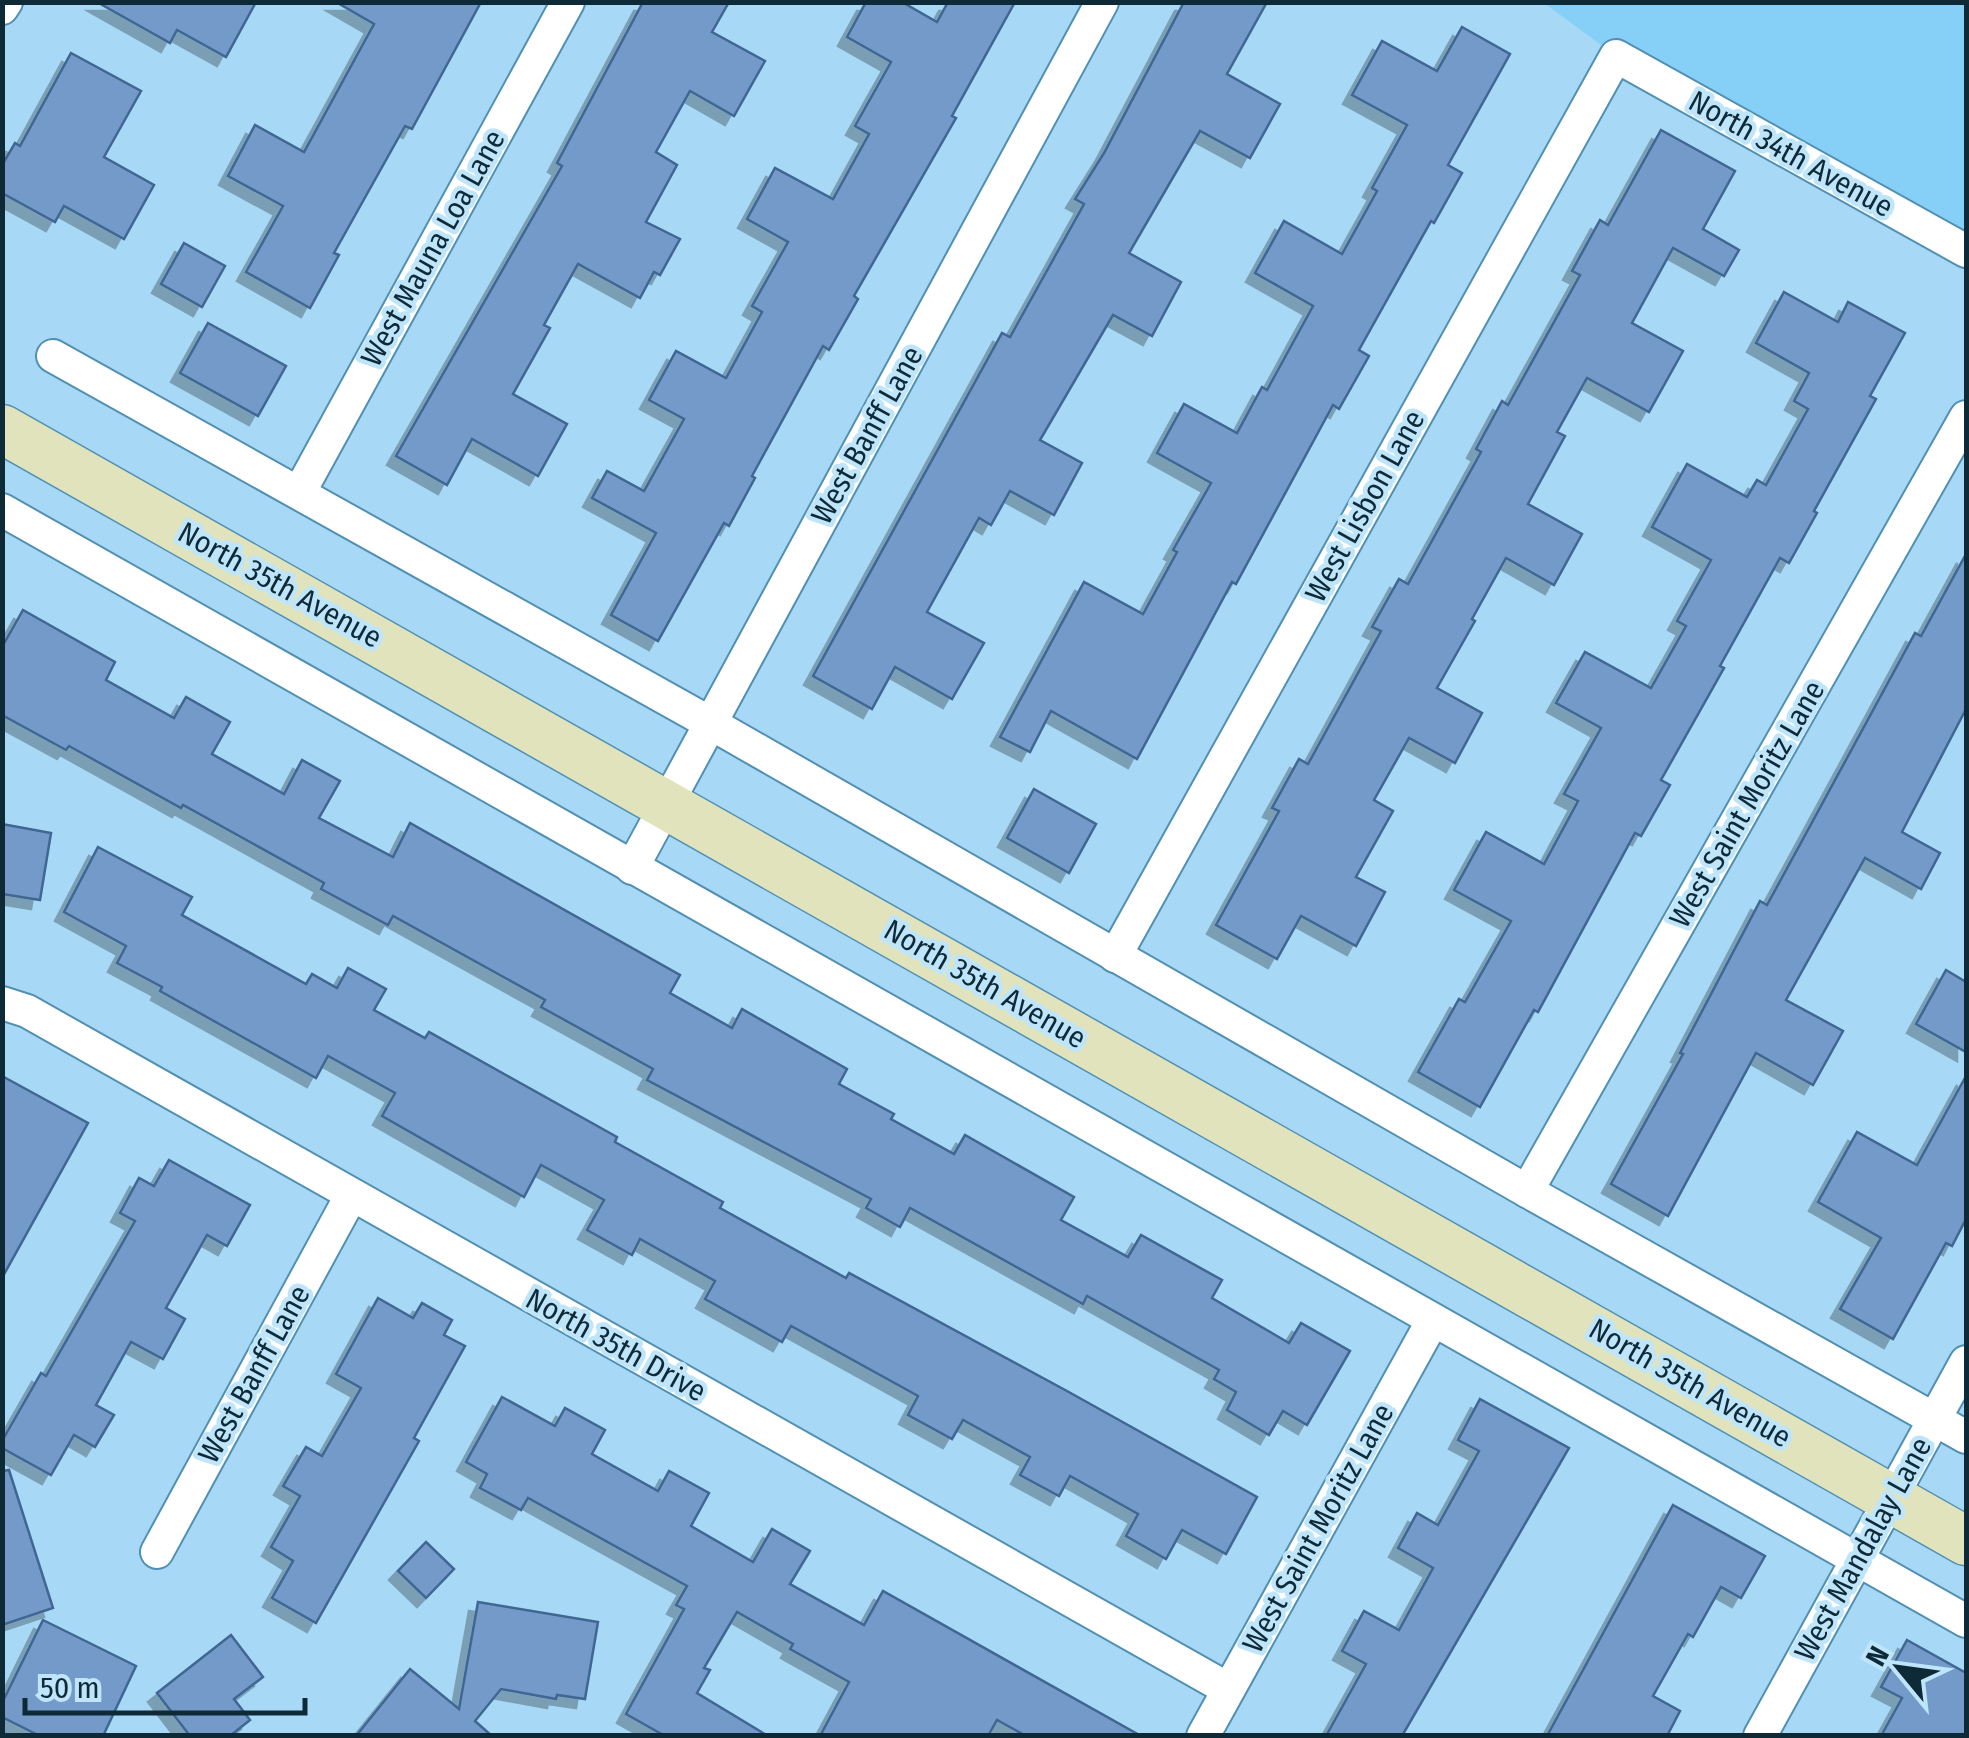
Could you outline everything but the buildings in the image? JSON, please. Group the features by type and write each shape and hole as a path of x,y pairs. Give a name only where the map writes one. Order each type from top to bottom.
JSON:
{"main road":[{"name":"North 35th Avenue","path":"2,428 1966,1541"}],"street":[{"name":"West Mauna Loa Lane","path":"298,493 568,2"},
{"name":"West Banff Lane","path":"632,868 1102,2"},
{"name":"North 34th Avenue","path":"1616,56 1966,251"},
{"name":"West Lisbon Lane","path":"1115,956 1616,56"},
{"path":"53,356 710,723 1966,1438"},
{"name":"West Saint Moritz Lane","path":"1528,1191 1966,416"},
{"path":"2,510 1966,1620"},
{"name":"North 35th Drive","path":"2,1002 27,1011 1228,1689"},
{"name":"West Banff Lane","path":"157,1552 352,1196"},
{"name":"West Saint Moritz Lane","path":"1203,1736 1432,1320"},
{"name":"West Mandalay Lane","path":"1760,1736 1966,1362"}],"shaded area":[{"path":"1544,3 1966,3 1966,251 1616,56"}]}
